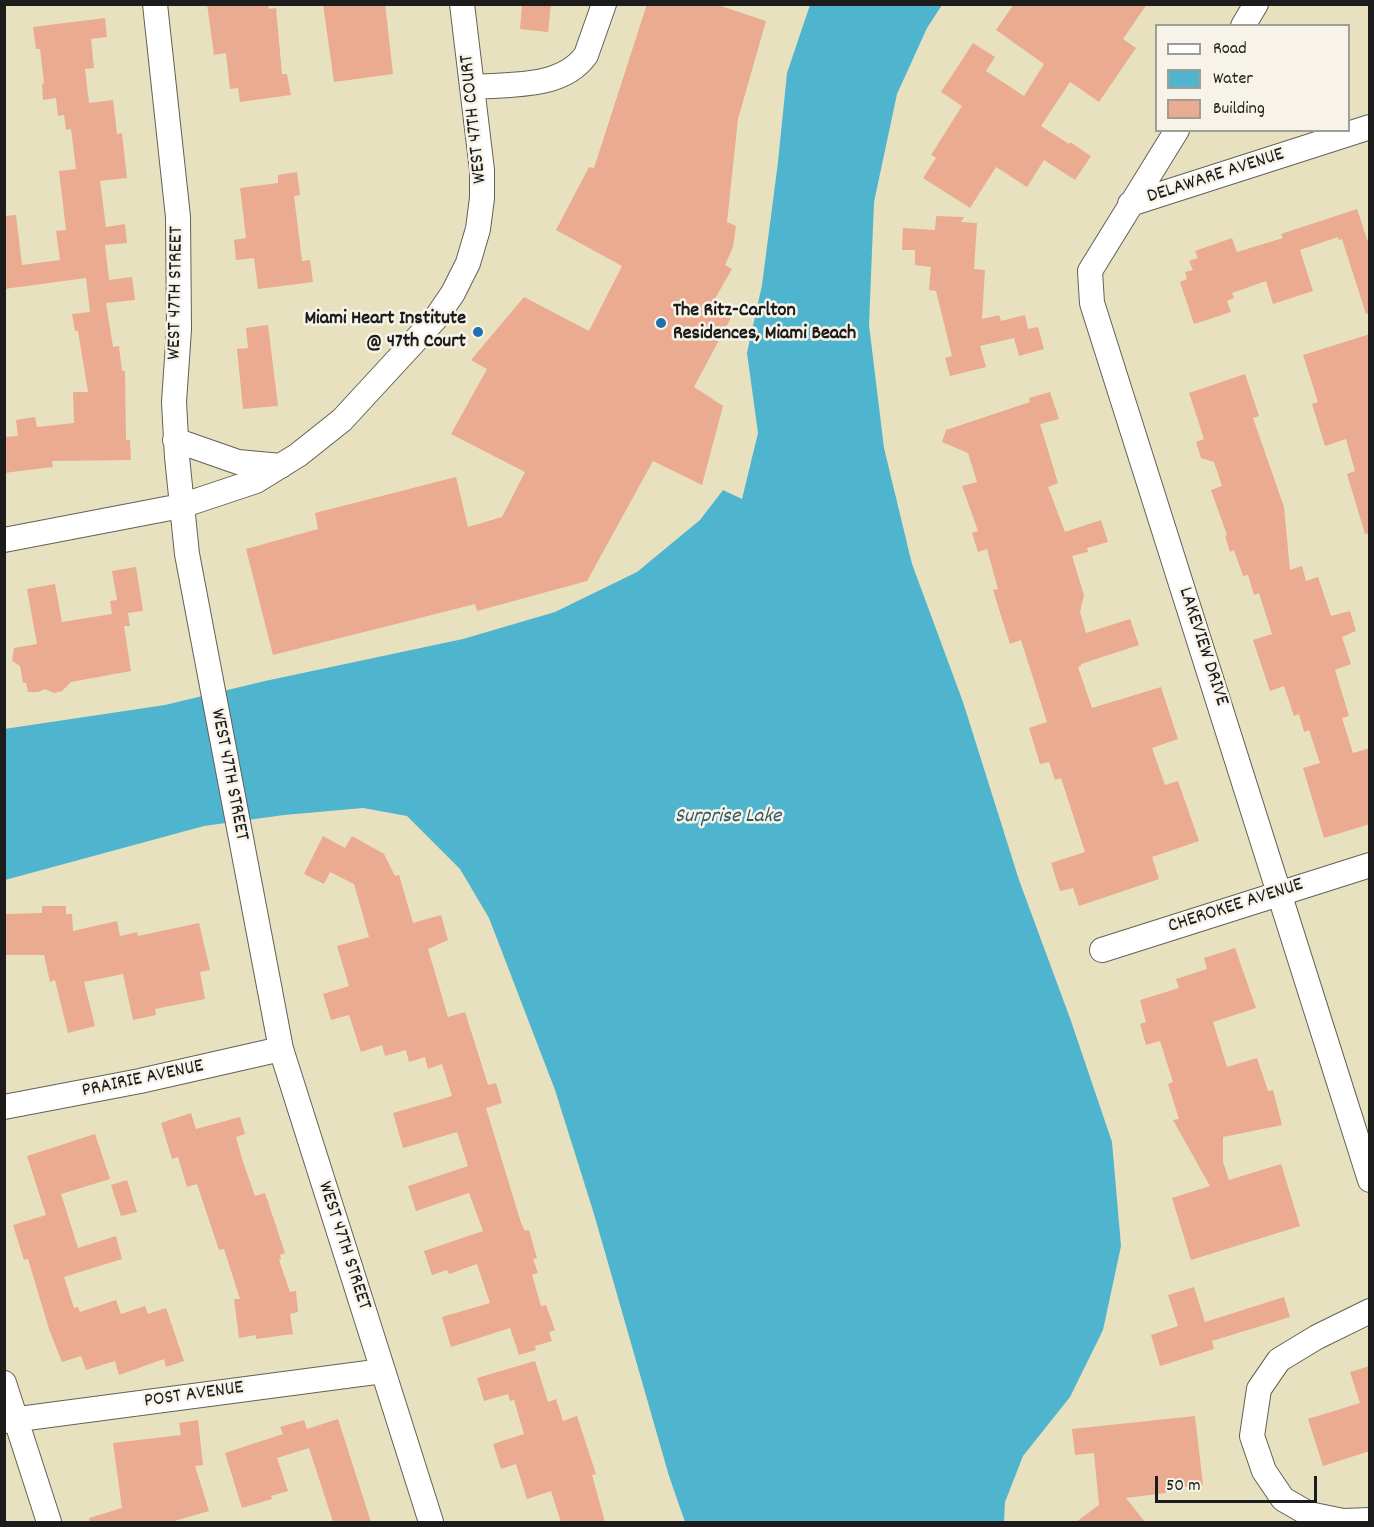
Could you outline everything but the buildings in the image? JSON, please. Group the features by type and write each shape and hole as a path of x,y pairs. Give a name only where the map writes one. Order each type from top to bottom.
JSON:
{"street":[{"name":"WEST 47TH STREET","path":"155,4 178,217 180,296 174,386 175,440 187,554 281,1049 431,1522"},
{"name":"WEST 47TH COURT","path":"4,540 181,506 246,485 281,466 319,440 358,404 440,313 466,268 478,229 482,198 483,170 462,4"},
{"path":"472,87 541,81 565,74 586,55 604,4"},
{"path":"1244,24 1256,4"},
{"name":"LAKEVIEW DRIVE","path":"1176,132 1090,271 1092,303 1370,1180"},
{"name":"DELAWARE AVENUE","path":"1130,204 1368,134"},
{"path":"175,440 238,462 281,466"},
{"name":"CHEROKEE AVENUE","path":"1102,950 1370,865"},
{"name":"PRAIRIE AVENUE","path":"4,1107 140,1081 281,1049"},
{"path":"1370,1311 1317,1337 1279,1360 1259,1389 1252,1436 1264,1471 1283,1499 1309,1514 1343,1521 1370,1520"},
{"name":"POST AVENUE","path":"10,1420 383,1371"},
{"path":"4,1383 10,1420 49,1522"}],"water":[{"name":"Surprise Lake","path":"810,5 942,5 927,28 897,94 874,202 869,325 884,448 912,564 963,702 1019,880 1071,1021 1112,1142 1121,1246 1103,1330 1070,1397 1023,1456 1005,1502 1004,1522 685,1522 669,1476 594,1214 555,1090 489,918 460,869 407,816 363,808 284,815 204,826 5,880 4,729 165,705 265,681 463,639 555,612 637,572 700,520 723,490 742,499 758,433 747,353 762,285 787,73"}],"place":[{"name":"The Ritz-Carlton Residences, Miami Beach","path":"661,323"},
{"name":"Miami Heart Institute @ 47th Court","path":"478,332"}]}
